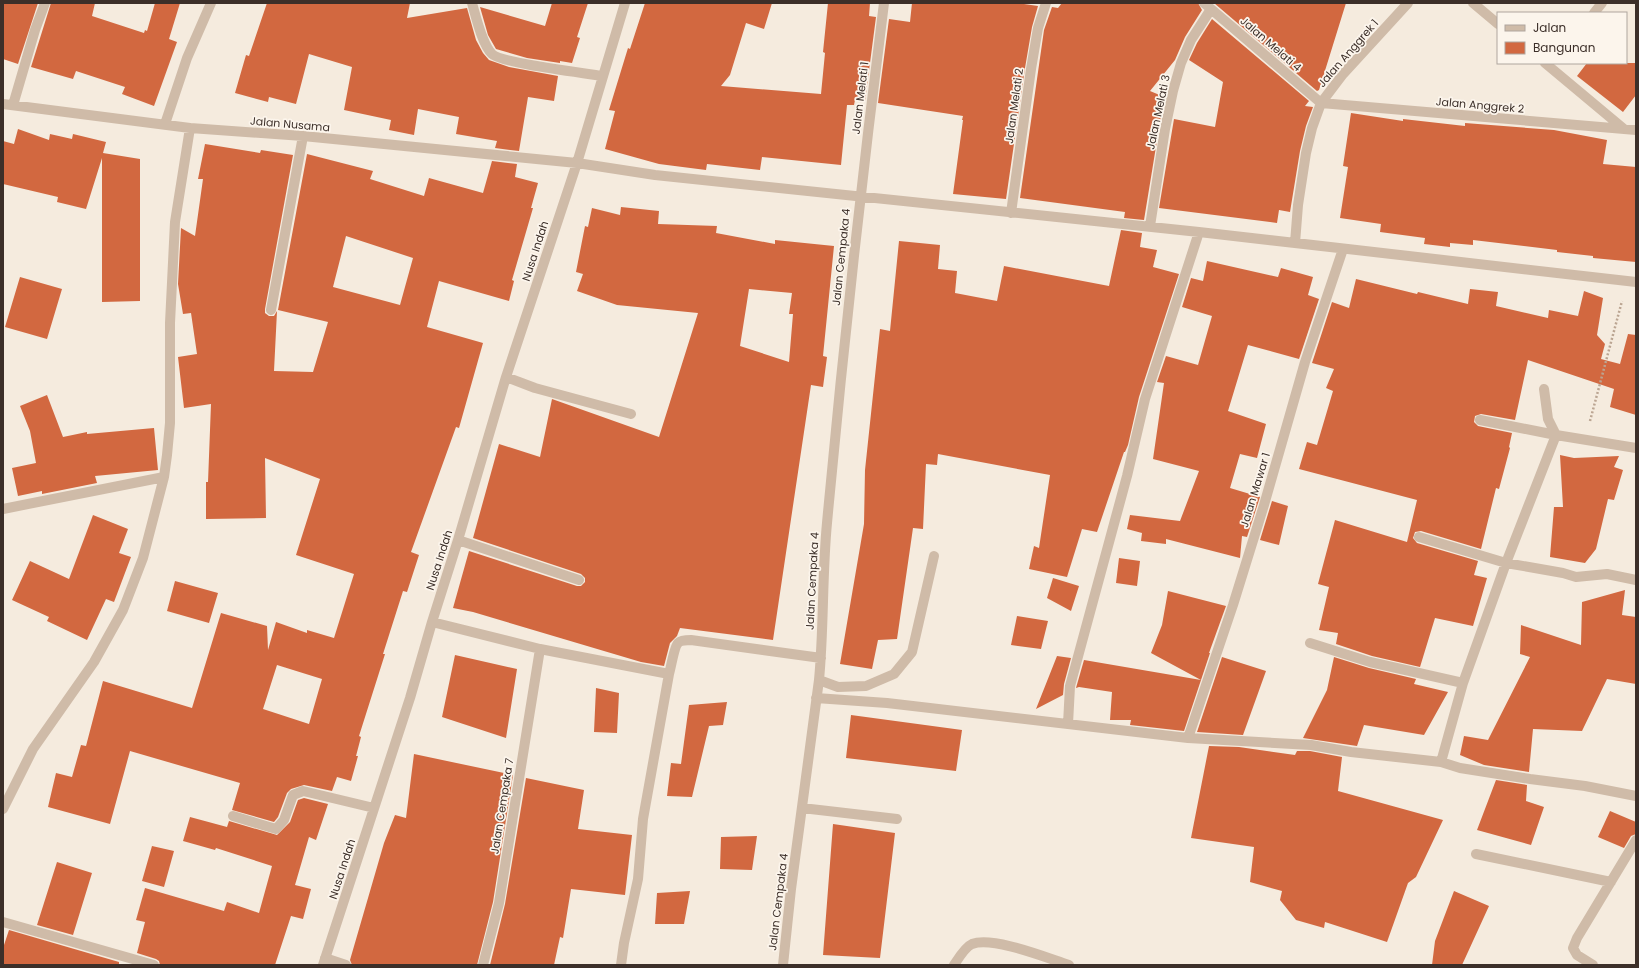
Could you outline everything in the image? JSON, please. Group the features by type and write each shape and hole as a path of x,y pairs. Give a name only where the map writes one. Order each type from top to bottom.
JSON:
{"street":[{"path":"8,105 45,3"},
{"path":"165,124 188,58 211,3"},
{"path":"472,3 486,44 492,55 501,59 602,76"},
{"name":"Nusa Indah","path":"324,961 410,698 506,378 577,163 625,3"},
{"name":"Jalan Melati 1","path":"860,197 884,3"},
{"name":"Jalan Melati 2","path":"1011,213 1031,69 1038,28 1046,3"},
{"name":"Jalan Anggrek 1","path":"1295,243 1298,205 1306,154 1312,128 1321,103 1343,74 1408,3"},
{"path":"1473,3 1497,23"},
{"path":"1595,12 1602,3"},
{"name":"Jalan Melati 4","path":"1207,6 1321,103"},
{"name":"Jalan Melati 3","path":"1150,226 1165,129 1173,91 1181,63 1207,6"},
{"path":"1549,64 1624,129"},
{"name":"Jalan Anggrek 2","path":"1321,103 1636,130"},
{"name":"Jalan Nusama","path":"8,105 190,128 302,136 577,163 655,175 1011,213 1150,226 1632,281"},
{"path":"3,809 33,749 94,662 123,610 143,558 164,477 170,423 170,323 175,222 190,128"},
{"path":"271,310 302,136"},
{"name":"Jalan Cempaka 4","path":"783,965 791,888 819,680 826,539 838,406 860,197"},
{"path":"1068,724 1070,686 1127,476 1145,399 1199,232"},
{"name":"Jalan Mawar 1","path":"1188,738 1233,605 1264,505 1305,362 1343,249"},
{"path":"506,378 535,388 631,414"},
{"path":"1441,762 1463,683 1506,563 1556,435 1548,419 1544,389"},
{"path":"1480,420 1556,435 1636,448"},
{"path":"3,509 164,477"},
{"path":"1419,537 1506,563 1563,573 1576,577 1607,574 1636,580"},
{"path":"458,540 579,580"},
{"path":"819,680 838,687 866,686 894,674 912,652 934,556"},
{"path":"432,622 540,649 669,674"},
{"path":"621,965 624,943 638,879 643,819 669,674 678,642 691,640 821,658"},
{"path":"1310,643 1370,662 1463,683"},
{"name":"Jalan Cempaka 7","path":"483,965 498,903 540,649"},
{"path":"816,698 887,703 1188,738 1311,745 1351,752 1441,762 1460,768 1585,786 1636,796"},
{"path":"233,816 276,829 284,820 293,795 303,791 374,808"},
{"path":"802,808 897,819"},
{"path":"1593,965 1577,955 1574,948 1577,938 1636,840"},
{"path":"1476,854 1611,882"},
{"path":"3,922 154,965"},
{"path":"954,965 971,944 985,942 1010,946 1069,965"},
{"path":"324,961 346,965"}],"path":[{"path":"1585,440 1632,281"}],"building":[{"path":"3,3 38,3 18,64 3,59"},
{"path":"51,3 95,3 92,16 144,33 145,30 147,31 155,3 180,3 169,39 177,42 154,106 122,94 125,87 76,71 73,79 31,67"},
{"path":"267,3 410,3 407,18 467,8 476,40 483,53 489,60 509,67 558,76 554,101 528,97 519,151 495,148 497,141 456,134 459,117 418,109 414,135 389,130 391,120 344,110 352,67 309,54 296,104 269,97 268,102 235,93 246,55 249,56"},
{"path":"552,3 588,3 577,37 580,38 572,63 560,61 560,63 527,58 496,49 488,35 480,7 545,26"},
{"path":"645,3 772,3 764,29 746,23 730,75 721,86 821,94 825,53 823,52 828,3 870,3 869,16 876,17 865,101 855,100 854,105 847,105 841,165 762,157 760,170 707,164 706,170 659,164 605,149 615,111 609,110 628,48 630,49"},
{"path":"912,3 1017,3 1038,6 1032,27 1025,68 1006,199 953,194 963,116 878,103 889,19 910,22"},
{"path":"1062,3 1198,3 1202,10 1185,37 1175,60 1150,91 1162,96 1159,116 1161,116 1144,220 1124,218 1125,212 1020,198 1044,30 1052,7 1058,8"},
{"path":"1214,3 1346,3 1319,90 1317,91"},
{"path":"1212,19 1309,101 1305,106 1313,107 1306,126 1300,151 1290,212 1279,210 1277,223 1159,208 1174,119 1215,127 1223,82 1189,60 1197,43"},
{"path":"1636,63 1636,95 1623,112 1577,76 1586,64"},
{"path":"1351,113 1403,121 1403,119 1465,126 1465,123 1554,130 1607,140 1603,164 1636,167 1636,262 1593,258 1593,256 1557,252 1557,250 1473,240 1473,245 1450,243 1450,247 1424,244 1425,238 1380,232 1381,224 1340,218 1348,167 1343,166"},
{"path":"18,129 49,140 50,134 72,139 73,134 106,142 103,153 140,159 140,301 102,302 102,158 86,209 57,202 58,197 3,184 3,141 14,144"},
{"path":"205,144 260,153 261,150 293,155 265,313 269,316 274,316 277,311 274,371 313,372 328,322 278,310 307,154 373,171 370,179 424,196 429,178 483,193 492,161 517,164 515,177 538,183 531,208 533,208 512,280 514,281 509,301 439,281 427,327 483,343 459,428 456,427 411,552 419,555 407,592 403,591 383,654 385,654 359,736 361,737 356,756 358,756 351,781 337,777 332,791 304,785 291,789 287,793 278,817 274,822 232,810 240,783 130,751 110,824 48,807 56,773 72,777 81,745 86,746 103,681 192,708 221,613 267,626 268,650 276,622 307,633 307,630 334,638 354,574 296,555 320,479 265,458 266,518 206,519 206,482 208,482 211,404 184,408 178,357 197,354 191,313 183,314 178,284 181,228 195,236 203,179 198,179","holes":["346,236 413,258 400,305 333,287","277,665 322,679 309,724 263,709"]},
{"path":"621,207 659,211 658,224 717,226 716,233 775,244 775,240 834,246 823,356 827,357 823,387 811,385 773,640 680,628 677,636 670,643 664,666 641,662 473,612 453,608 469,551 577,586 581,586 585,582 585,578 581,574 473,538 499,444 540,457 552,399 659,437 698,313 617,305 577,291 583,274 576,272 585,226 588,227 592,208 620,215","holes":["749,289 792,293 789,314 793,314 789,362 740,346"]},
{"path":"1121,230 1142,233 1140,247 1157,250 1153,267 1179,274 1139,397 1128,445 1124,452 1097,532 1082,529 1067,577 1029,569 1034,546 1039,548 1050,475 938,454 937,465 926,464 923,529 913,528 897,639 878,640 872,669 840,664 864,524 865,470 880,329 890,331 899,241 940,245 938,269 957,271 955,293 997,301 1004,266 1109,286"},
{"path":"1207,261 1278,277 1281,268 1313,277 1308,295 1319,299 1299,359 1248,345 1228,411 1266,424 1257,458 1240,454 1230,488 1260,497 1247,537 1242,536 1240,558 1166,539 1166,544 1141,541 1142,533 1127,529 1130,515 1180,521 1199,471 1153,459 1164,383 1157,382 1166,356 1198,365 1212,316 1182,307 1191,278 1203,281"},
{"path":"20,277 62,289 47,339 5,327"},
{"path":"1356,279 1417,294 1418,292 1468,304 1470,289 1498,292 1496,306 1548,318 1549,310 1578,316 1584,291 1603,298 1597,335 1605,344 1601,359 1620,364 1628,334 1636,335 1636,415 1610,407 1614,389 1528,360 1515,420 1481,414 1475,416 1474,422 1478,426 1512,433 1510,448 1499,489 1496,488 1481,549 1421,531 1415,532 1413,538 1417,543 1478,561 1474,575 1487,578 1473,626 1435,618 1420,667 1372,656 1336,644 1338,633 1319,630 1329,587 1318,584 1335,520 1407,542 1417,500 1299,469 1307,442 1317,445 1333,391 1326,388 1334,369 1312,363 1332,302 1349,308"},
{"path":"47,395 63,437 87,432 87,434 154,428 158,470 95,476 97,483 42,494 42,491 18,496 12,468 36,463 30,431 20,406"},
{"path":"1560,455 1574,458 1619,456 1614,467 1623,470 1614,500 1608,499 1596,549 1585,563 1550,557 1554,507 1563,507"},
{"path":"1272,501 1288,506 1279,545 1260,540"},
{"path":"93,515 128,529 119,553 131,557 114,602 106,599 87,640 47,621 49,617 12,600 30,561 69,579"},
{"path":"1119,558 1140,561 1137,586 1116,583"},
{"path":"1053,578 1079,586 1071,611 1047,598"},
{"path":"175,581 218,593 209,623 167,611"},
{"path":"1625,590 1622,615 1636,617 1636,684 1607,679 1582,731 1533,729 1529,772 1484,765 1460,755 1464,736 1488,740 1530,657 1520,654 1521,625 1581,645 1582,602"},
{"path":"1168,591 1226,606 1201,680 1151,653 1162,625"},
{"path":"1017,616 1048,621 1041,649 1011,645"},
{"path":"455,655 517,669 506,738 442,717"},
{"path":"1057,656 1071,658 1064,684 1063,695 1036,709"},
{"path":"1222,657 1266,671 1243,735 1197,732"},
{"path":"1334,657 1369,668 1416,679 1414,684 1448,692 1424,735 1364,725 1357,746 1303,738 1327,690"},
{"path":"1084,660 1201,680 1184,731 1130,725 1131,720 1110,720 1112,692 1079,687 1076,688"},
{"path":"596,688 619,693 617,733 594,732"},
{"path":"727,702 723,725 709,726 692,797 667,796 671,763 681,764 689,705"},
{"path":"851,715 962,730 956,771 846,758"},
{"path":"1209,746 1239,747 1295,755 1297,751 1310,751 1342,757 1338,791 1443,820 1416,877 1408,883 1387,942 1325,922 1324,928 1296,920 1280,900 1282,891 1250,882 1254,847 1191,838"},
{"path":"414,754 513,775 493,902 477,965 352,965 350,960 384,843 395,815 406,818"},
{"path":"526,778 584,790 578,829 632,835 625,895 571,889 563,938 560,937 554,965 490,965 505,904"},
{"path":"1496,780 1527,785 1526,801 1544,807 1531,845 1477,830"},
{"path":"304,798 328,804 316,840 309,837 295,885 311,889 303,919 291,916 275,965 160,965 159,961 156,959 137,953 145,922 136,920 145,888 224,911 227,902 259,913 272,866 216,848 215,850 183,841 190,817 227,827 229,821 277,835 290,822 298,800"},
{"path":"1610,811 1636,822 1636,834 1631,836 1624,848 1598,837"},
{"path":"833,824 895,833 880,958 823,955"},
{"path":"757,836 752,870 720,869 721,837"},
{"path":"152,846 174,851 164,887 142,881"},
{"path":"57,862 92,873 73,935 37,925"},
{"path":"690,891 684,924 655,924 657,893"},
{"path":"1454,891 1489,906 1462,965 1432,965 1435,941"},
{"path":"9,930 119,962 119,965 3,965 3,948"}]}
